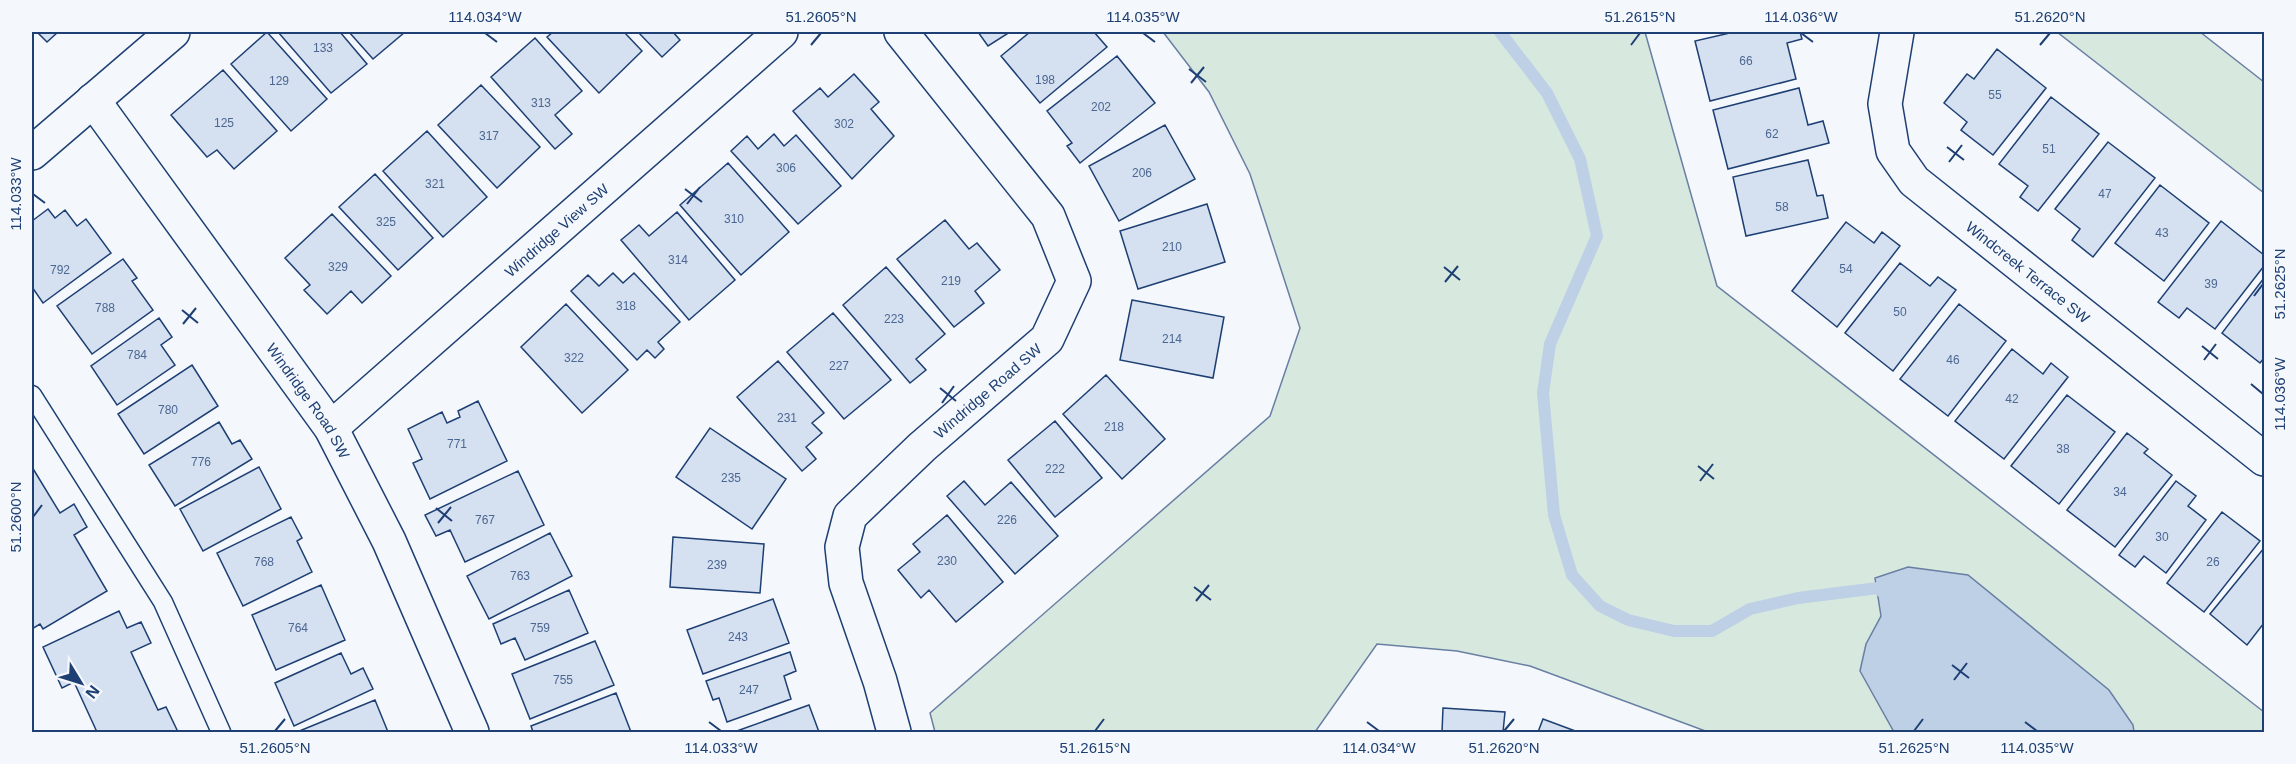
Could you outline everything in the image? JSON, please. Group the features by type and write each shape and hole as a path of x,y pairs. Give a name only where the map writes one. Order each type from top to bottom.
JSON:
{"street":[{"path":"32,153 173,32"},
{"name":"Windridge View SW","path":"331,428 456,321 781,32"},
{"name":"Windridge Road SW","path":"894,732 880,681 846,583 842,547 850,516 921,447 1047,339 1074,281 1048,216 901,32"},
{"name":"Windcreek Terrace SW","path":"1897,32 1886,104 1893,151 1914,181 2265,459"},
{"name":"Windridge Road SW","path":"93,100 331,428 389,541 472,732"}],"lane":[{"path":"32,395 163,602 221,732"}],"shaded area":[{"path":"1163,32 1645,32 1717,286 2264,712 2264,732 1708,732 1530,666 1457,651 1377,644 1315,732 935,732 930,713 1270,416 1300,328 1250,174 1209,92"},
{"path":"2057,32 2200,32 2264,82 2264,193"}],"water":[{"path":"1908,567 1968,575 2109,690 2133,725 2134,732 1894,732 1860,671 1866,644 1881,616 1875,578"}],"building":[{"path":"37,32 58,32 47,42"},
{"path":"267,32 327,99 291,131 231,64"},
{"path":"278,32 340,32 367,64 331,93"},
{"path":"349,32 405,32 373,59"},
{"path":"553,32 624,32 642,51 599,93 547,37"},
{"path":"638,32 673,32 680,40 662,57"},
{"path":"978,32 1010,32 988,46"},
{"path":"1030,32 1094,32 1107,47 1040,103 1001,56"},
{"path":"1734,32 1800,32 1802,39 1787,43 1796,79 1710,101 1695,41"},
{"path":"535,38 582,91 555,115 572,134 555,149 491,77"},
{"path":"1997,49 2046,88 1993,155 1961,130 1967,122 1944,103 1967,74 1974,79"},
{"path":"1117,56 1155,103 1080,163 1067,146 1072,143 1047,111"},
{"path":"223,70 277,131 234,169 217,150 207,157 171,115"},
{"path":"854,74 879,102 871,109 894,136 852,179 793,111 820,88 828,97"},
{"path":"481,85 540,147 497,188 438,125"},
{"path":"1799,88 1808,125 1823,121 1829,143 1728,169 1713,110"},
{"path":"2051,97 2099,134 2038,211 2020,197 2028,186 1999,164"},
{"path":"1165,125 1195,179 1119,221 1089,166"},
{"path":"427,131 487,197 443,237 383,171"},
{"path":"774,134 784,146 796,135 841,186 798,224 731,151 747,136 758,149"},
{"path":"2108,142 2155,178 2093,257 2072,240 2080,229 2055,209"},
{"path":"1808,160 1817,196 1823,195 1828,218 1746,236 1733,177"},
{"path":"728,163 789,232 741,275 680,205"},
{"path":"375,174 433,238 398,270 339,207"},
{"path":"2160,185 2209,223 2164,281 2115,243"},
{"path":"1207,204 1225,262 1138,289 1120,231"},
{"path":"48,209 55,218 65,210 77,226 86,219 111,253 43,303 32,287 32,221"},
{"path":"677,212 735,280 689,320 621,240 639,225 649,236"},
{"path":"332,214 391,276 362,303 351,291 327,314 304,290 310,285 285,258"},
{"path":"945,220 969,249 977,243 1000,270 975,291 984,303 954,327 897,259"},
{"path":"2221,221 2264,255 2264,266 2215,329 2187,308 2179,318 2158,302"},
{"path":"1846,222 1874,243 1882,232 1900,246 1837,327 1792,291"},
{"path":"123,259 137,278 132,281 153,310 92,354 57,306"},
{"path":"1900,263 1930,286 1938,277 1956,290 1893,371 1845,333"},
{"path":"886,267 945,334 916,359 926,370 910,383 843,305"},
{"path":"613,273 623,283 634,273 680,322 658,342 664,349 655,358 647,350 637,360 571,291 588,275 599,286"},
{"path":"2264,278 2264,358 2260,363 2222,333"},
{"path":"1132,300 1224,317 1213,378 1120,360"},
{"path":"566,304 628,370 582,413 521,347"},
{"path":"1959,304 2006,341 1948,416 1900,379"},
{"path":"833,313 891,380 844,419 787,352"},
{"path":"159,318 172,337 161,345 175,365 117,405 91,366"},
{"path":"2012,349 2043,374 2051,363 2068,377 2004,459 1955,421"},
{"path":"778,361 824,413 812,423 822,433 806,447 816,459 802,471 737,397"},
{"path":"192,365 218,406 144,454 118,414"},
{"path":"1106,375 1165,439 1122,479 1063,414"},
{"path":"2067,395 2115,432 2059,504 2011,466"},
{"path":"478,401 507,461 430,499 413,463 422,459 408,429 442,412 447,423 460,417 458,411"},
{"path":"1055,421 1102,478 1055,517 1008,460"},
{"path":"219,422 232,444 240,440 252,459 175,506 149,465"},
{"path":"710,428 786,479 752,529 676,477"},
{"path":"2127,433 2148,449 2144,453 2172,475 2115,547 2067,510"},
{"path":"32,467 60,513 74,504 87,527 74,535 107,591 43,629 40,624 32,629"},
{"path":"259,467 281,509 203,551 180,509"},
{"path":"518,471 544,525 465,562 450,530 436,536 425,515"},
{"path":"964,481 985,505 1011,482 1058,536 1015,574 947,496"},
{"path":"2176,481 2196,496 2188,506 2206,520 2166,573 2144,556 2135,567 2119,555"},
{"path":"2222,512 2260,541 2204,612 2167,583"},
{"path":"947,515 1003,582 956,622 929,590 921,598 898,570 920,552 913,544"},
{"path":"291,517 302,538 297,541 312,572 243,606 217,553"},
{"path":"550,533 572,576 489,619 467,576"},
{"path":"673,537 764,544 760,593 670,587"},
{"path":"2264,548 2264,623 2247,645 2210,614"},
{"path":"321,585 345,640 276,670 252,615"},
{"path":"569,590 588,633 525,660 515,638 501,644 493,624"},
{"path":"773,599 789,643 703,674 687,630"},
{"path":"119,611 127,628 141,622 151,643 131,652 158,710 166,707 178,732 97,732 74,682 62,688 43,647"},
{"path":"595,641 614,685 530,719 512,674"},
{"path":"790,652 796,671 784,676 791,699 727,722 719,698 713,700 706,681"},
{"path":"341,653 351,674 363,668 373,689 294,726 275,683"},
{"path":"616,693 631,732 533,732 531,726"},
{"path":"375,700 388,732 297,732"},
{"path":"809,705 819,732 734,732"},
{"path":"1443,708 1505,712 1503,732 1442,732"},
{"path":"1543,719 1578,732 1538,732"}],"waterway":[{"path":"1500,32 1547,93 1580,159 1597,236 1550,344 1543,393 1554,515 1572,575 1600,606 1628,620 1674,631 1712,631 1750,609 1798,598 1878,588 1890,599"}]}
